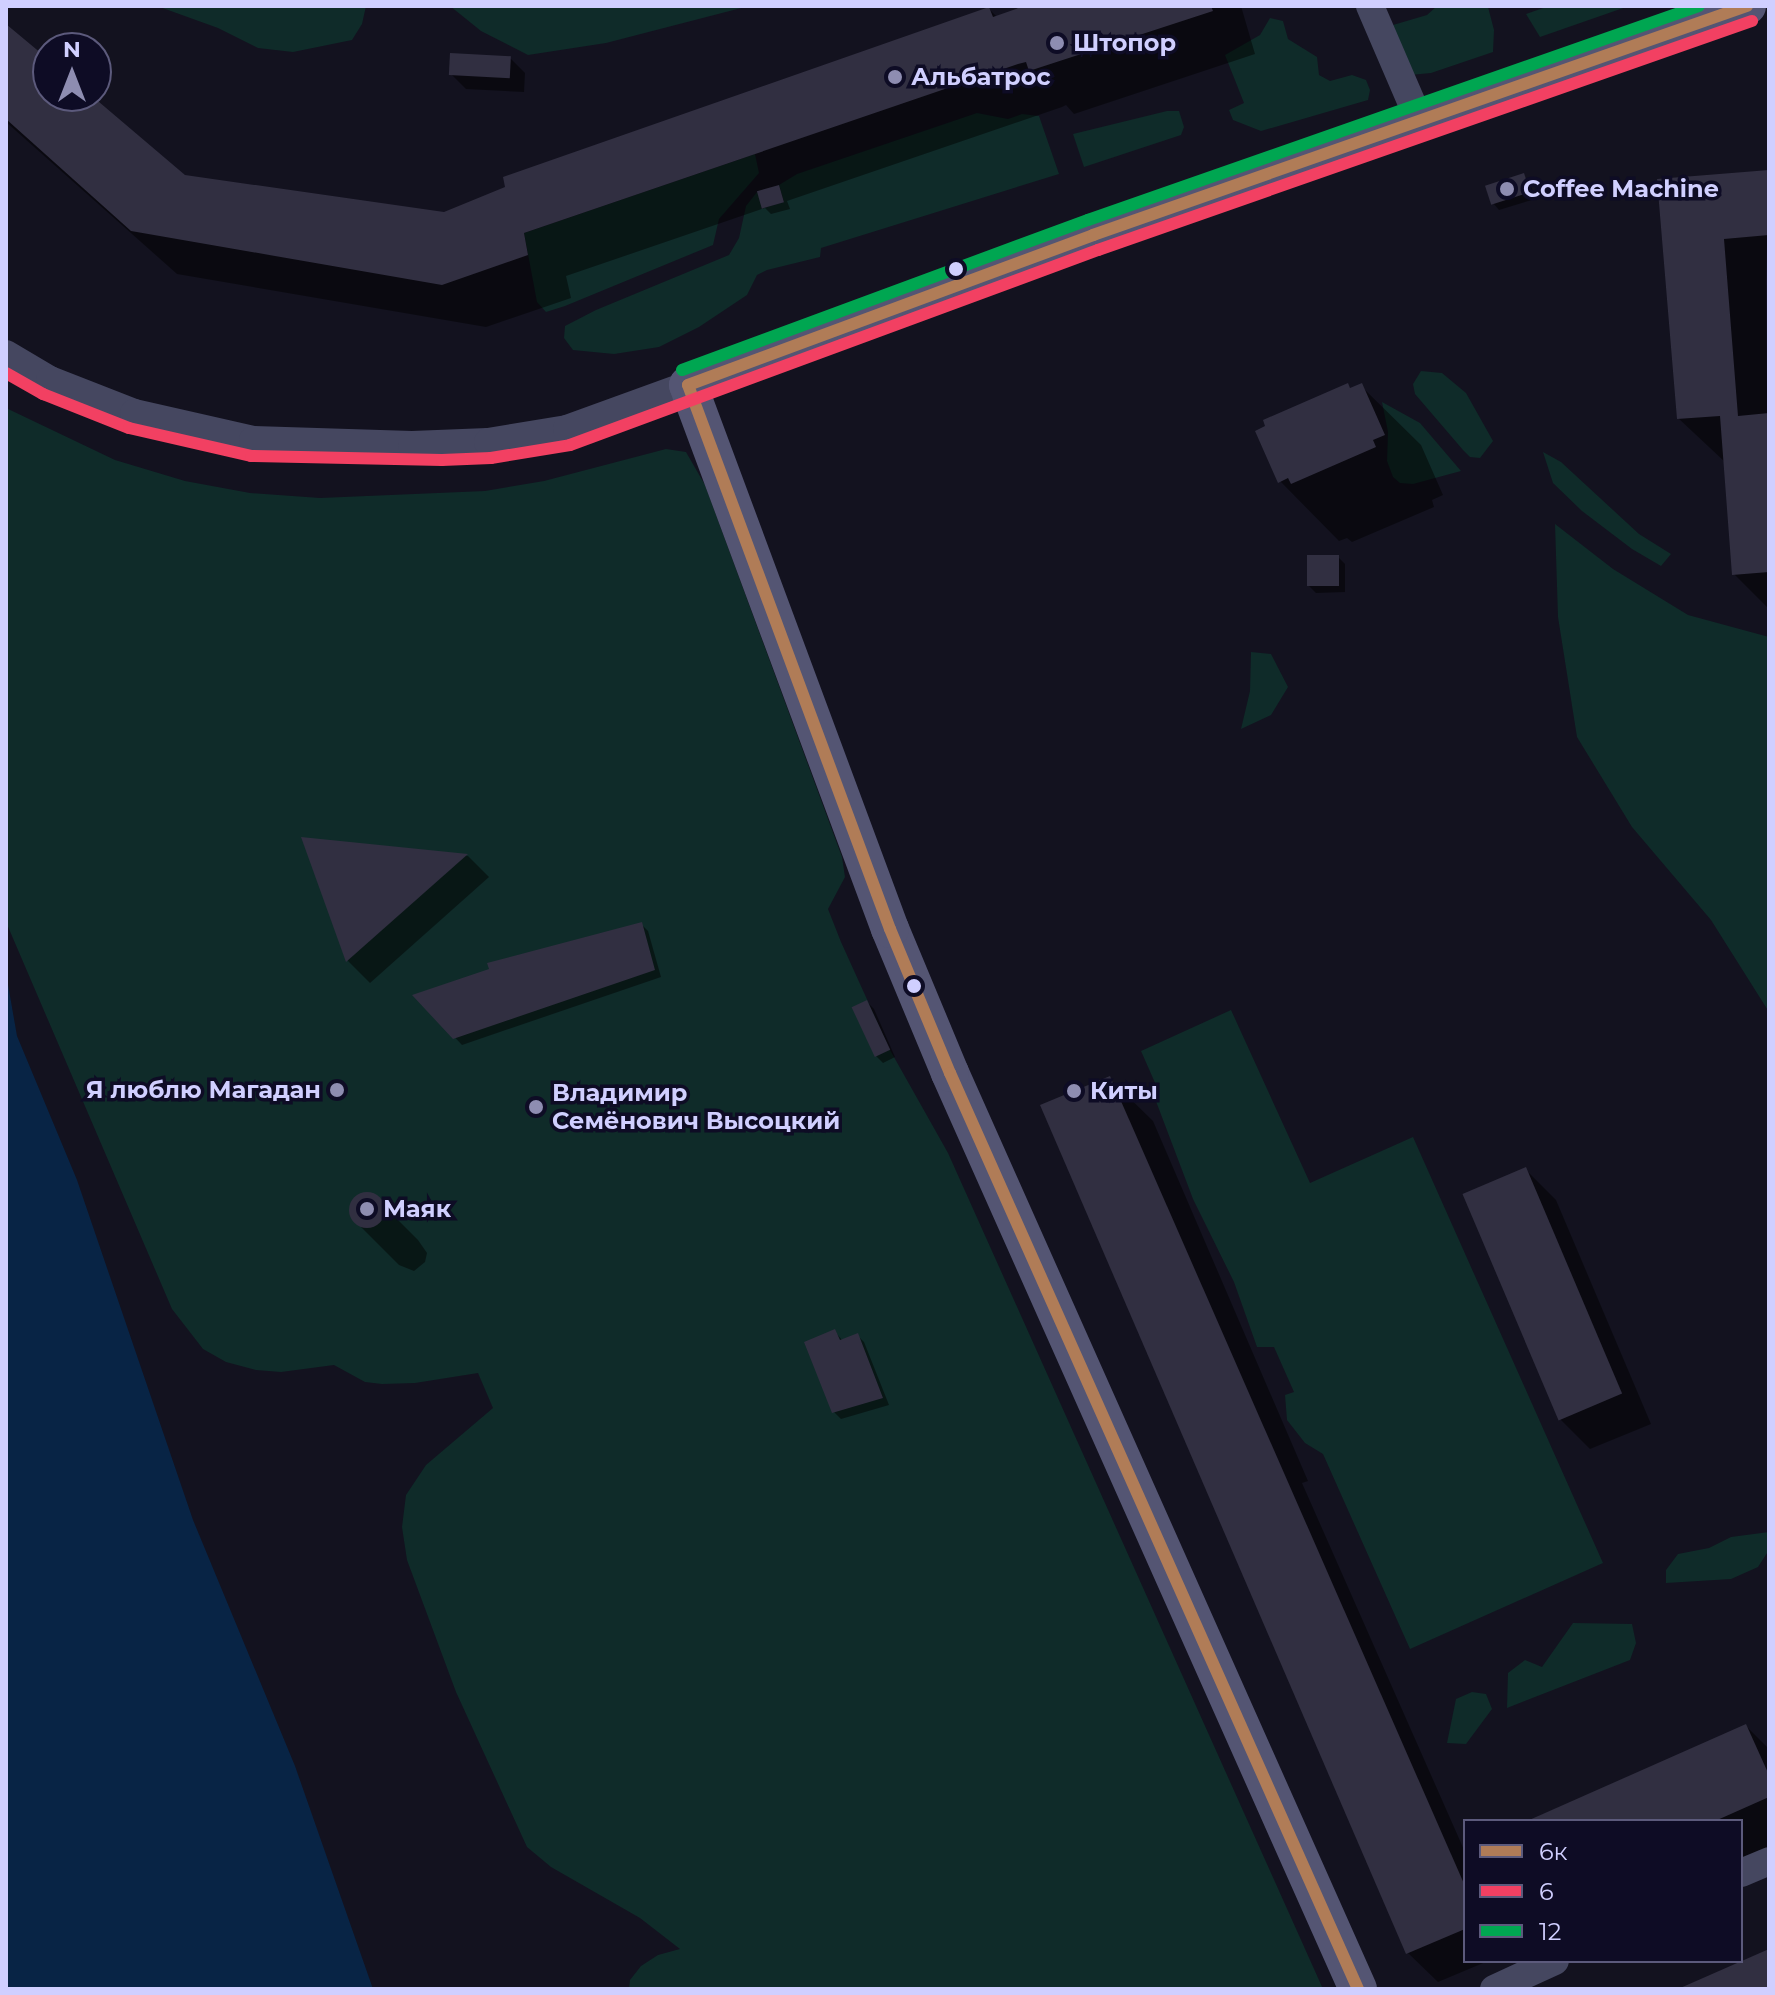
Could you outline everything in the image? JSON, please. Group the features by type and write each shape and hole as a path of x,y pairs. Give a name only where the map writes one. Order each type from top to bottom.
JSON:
{"street":[{"path":"1370,6 1419,120"},
{"path":"6,354 50,380 134,413 253,440 412,445 488,442 567,429 1093,235 1747,6"},
{"path":"688,385 890,929 1358,1989"},
{"path":"1743,1872 1769,1861"},
{"path":"1494,1989 1551,1963"}],"green space":[{"path":"157,6 366,6 362,24 352,40 293,52 258,48 218,28"},
{"path":"450,6 749,6 606,43 528,55 481,31"},
{"path":"1437,6 1488,7 1494,30 1493,52 1431,73 1410,75 1393,25 1427,15"},
{"path":"1549,6 1629,6 1540,37 1526,14"},
{"path":"1270,18 1283,21 1288,39 1317,57 1319,75 1330,81 1352,75 1366,80 1370,90 1368,100 1261,131 1233,120 1229,110 1244,103 1225,55 1260,35"},
{"path":"1167,111 1179,111 1184,127 1181,135 1084,167 1073,134"},
{"path":"977,113 1008,119 1022,114 1039,116 1059,174 821,248 820,257 767,270 757,275 747,295 699,327 659,347 614,354 573,350 564,338 565,326 596,310 729,255 739,238 746,206 757,192 763,208 784,202 779,185 797,174"},
{"path":"755,154 759,173 719,219 713,245 565,306 546,312 537,302 524,233"},
{"path":"1421,371 1442,373 1466,393 1493,441 1480,458 1470,457 1415,394 1413,384"},
{"path":"1382,402 1420,423 1461,471 1413,484 1400,483 1393,477 1387,461 1388,432"},
{"path":"6,408 115,460 185,481 250,493 320,498 485,491 544,481 666,449 686,452 705,485 842,857 845,877 828,909 841,942 890,1050 948,1153 1323,1989 629,1989 630,1980 641,1966 658,1955 680,1949 640,1918 551,1867 527,1847 456,1692 407,1560 402,1527 406,1495 426,1465 493,1408 478,1373 415,1383 382,1384 365,1382 334,1365 281,1372 256,1370 226,1362 203,1349 172,1309 6,922"},
{"path":"1543,452 1561,462 1639,534 1671,554 1661,566 1632,549 1582,511 1553,483"},
{"path":"1555,524 1613,569 1688,615 1769,637 1769,1012 1711,920 1632,827 1577,737 1558,617"},
{"path":"1251,652 1271,654 1288,687 1271,715 1241,729 1250,691"},
{"path":"1231,1010 1310,1183 1413,1137 1603,1563 1410,1649 1323,1454 1305,1443 1287,1420 1285,1395 1294,1392 1274,1347 1257,1347 1234,1282 1193,1199 1154,1096 1156,1085 1141,1051"},
{"path":"1769,1532 1769,1550 1758,1567 1731,1579 1666,1583 1666,1570 1678,1554 1709,1548 1731,1537"},
{"path":"1573,1623 1632,1624 1636,1643 1630,1660 1507,1708 1508,1673 1525,1660 1542,1667"},
{"path":"1472,1692 1486,1694 1492,1709 1466,1744 1447,1743 1456,1699"}],"water":[{"path":"6,973 17,1036 77,1180 193,1520 295,1766 373,1989 6,1989"}],"building":[{"path":"1024,6 1211,6 1213,11 1029,71 1026,62 1018,64 524,233 528,255 442,285 131,231 6,119 6,24 32,46 32,112 111,112 185,175 444,212 505,187 503,177 989,7 993,17"},
{"path":"450,53 511,56 510,78 449,75"},
{"path":"1769,170 1769,235 1724,239 1738,416 1769,413 1769,572 1732,575 1720,416 1677,419 1657,179"},
{"name":"Coffee Machine","path":"1524,173 1530,192 1491,205 1485,186"},
{"path":"779,185 784,202 762,209 757,191"},
{"path":"1348,383 1350,388 1362,383 1385,435 1373,440 1376,447 1291,484 1288,478 1278,483 1255,431 1265,426 1263,420"},
{"path":"1307,555 1339,555 1339,586 1307,586"},
{"path":"301,837 468,854 346,962"},
{"path":"642,922 655,970 453,1039 412,995 489,969 487,963"},
{"path":"867,1000 890,1050 875,1057 852,1007"},
{"path":"1110,1076 1463,1881 1463,1930 1406,1954 1040,1105"},
{"path":"1526,1167 1622,1393 1559,1420 1462,1194"},
{"name":"Маяк","path":"367,1192 380,1197 385,1210 380,1223 367,1228 354,1223 349,1210 354,1197"},
{"path":"835,1329 840,1340 858,1333 883,1398 832,1413 804,1342"},
{"path":"1746,1724 1769,1775 1769,1797 1720,1819 1532,1819"},
{"path":"1769,1949 1769,1989 1678,1989 1743,1963"}],"transit line":[{"name":"12","path":"682,370 1088,220 1699,6"},
{"name":"6к","path":"688,385 1093,235 1747,6"},
{"name":"6","path":"6,373 43,394 129,428 251,456 442,460 491,458 570,445 1098,250 1752,21"},
{"name":"6к","path":"688,385 890,929 950,1073 1358,1989"}],"place":[{"name":"Штопор","path":"1057,43"},
{"name":"Альбатрос","path":"895,77"},
{"name":"Coffee Machine","path":"1507,189"},
{"name":"Я люблю Магадан","path":"337,1090"},
{"name":"Киты","path":"1074,1091"},
{"name":"Владимир Семёнович Высоцкий","path":"536,1107"},
{"name":"Маяк","path":"367,1209"}]}
